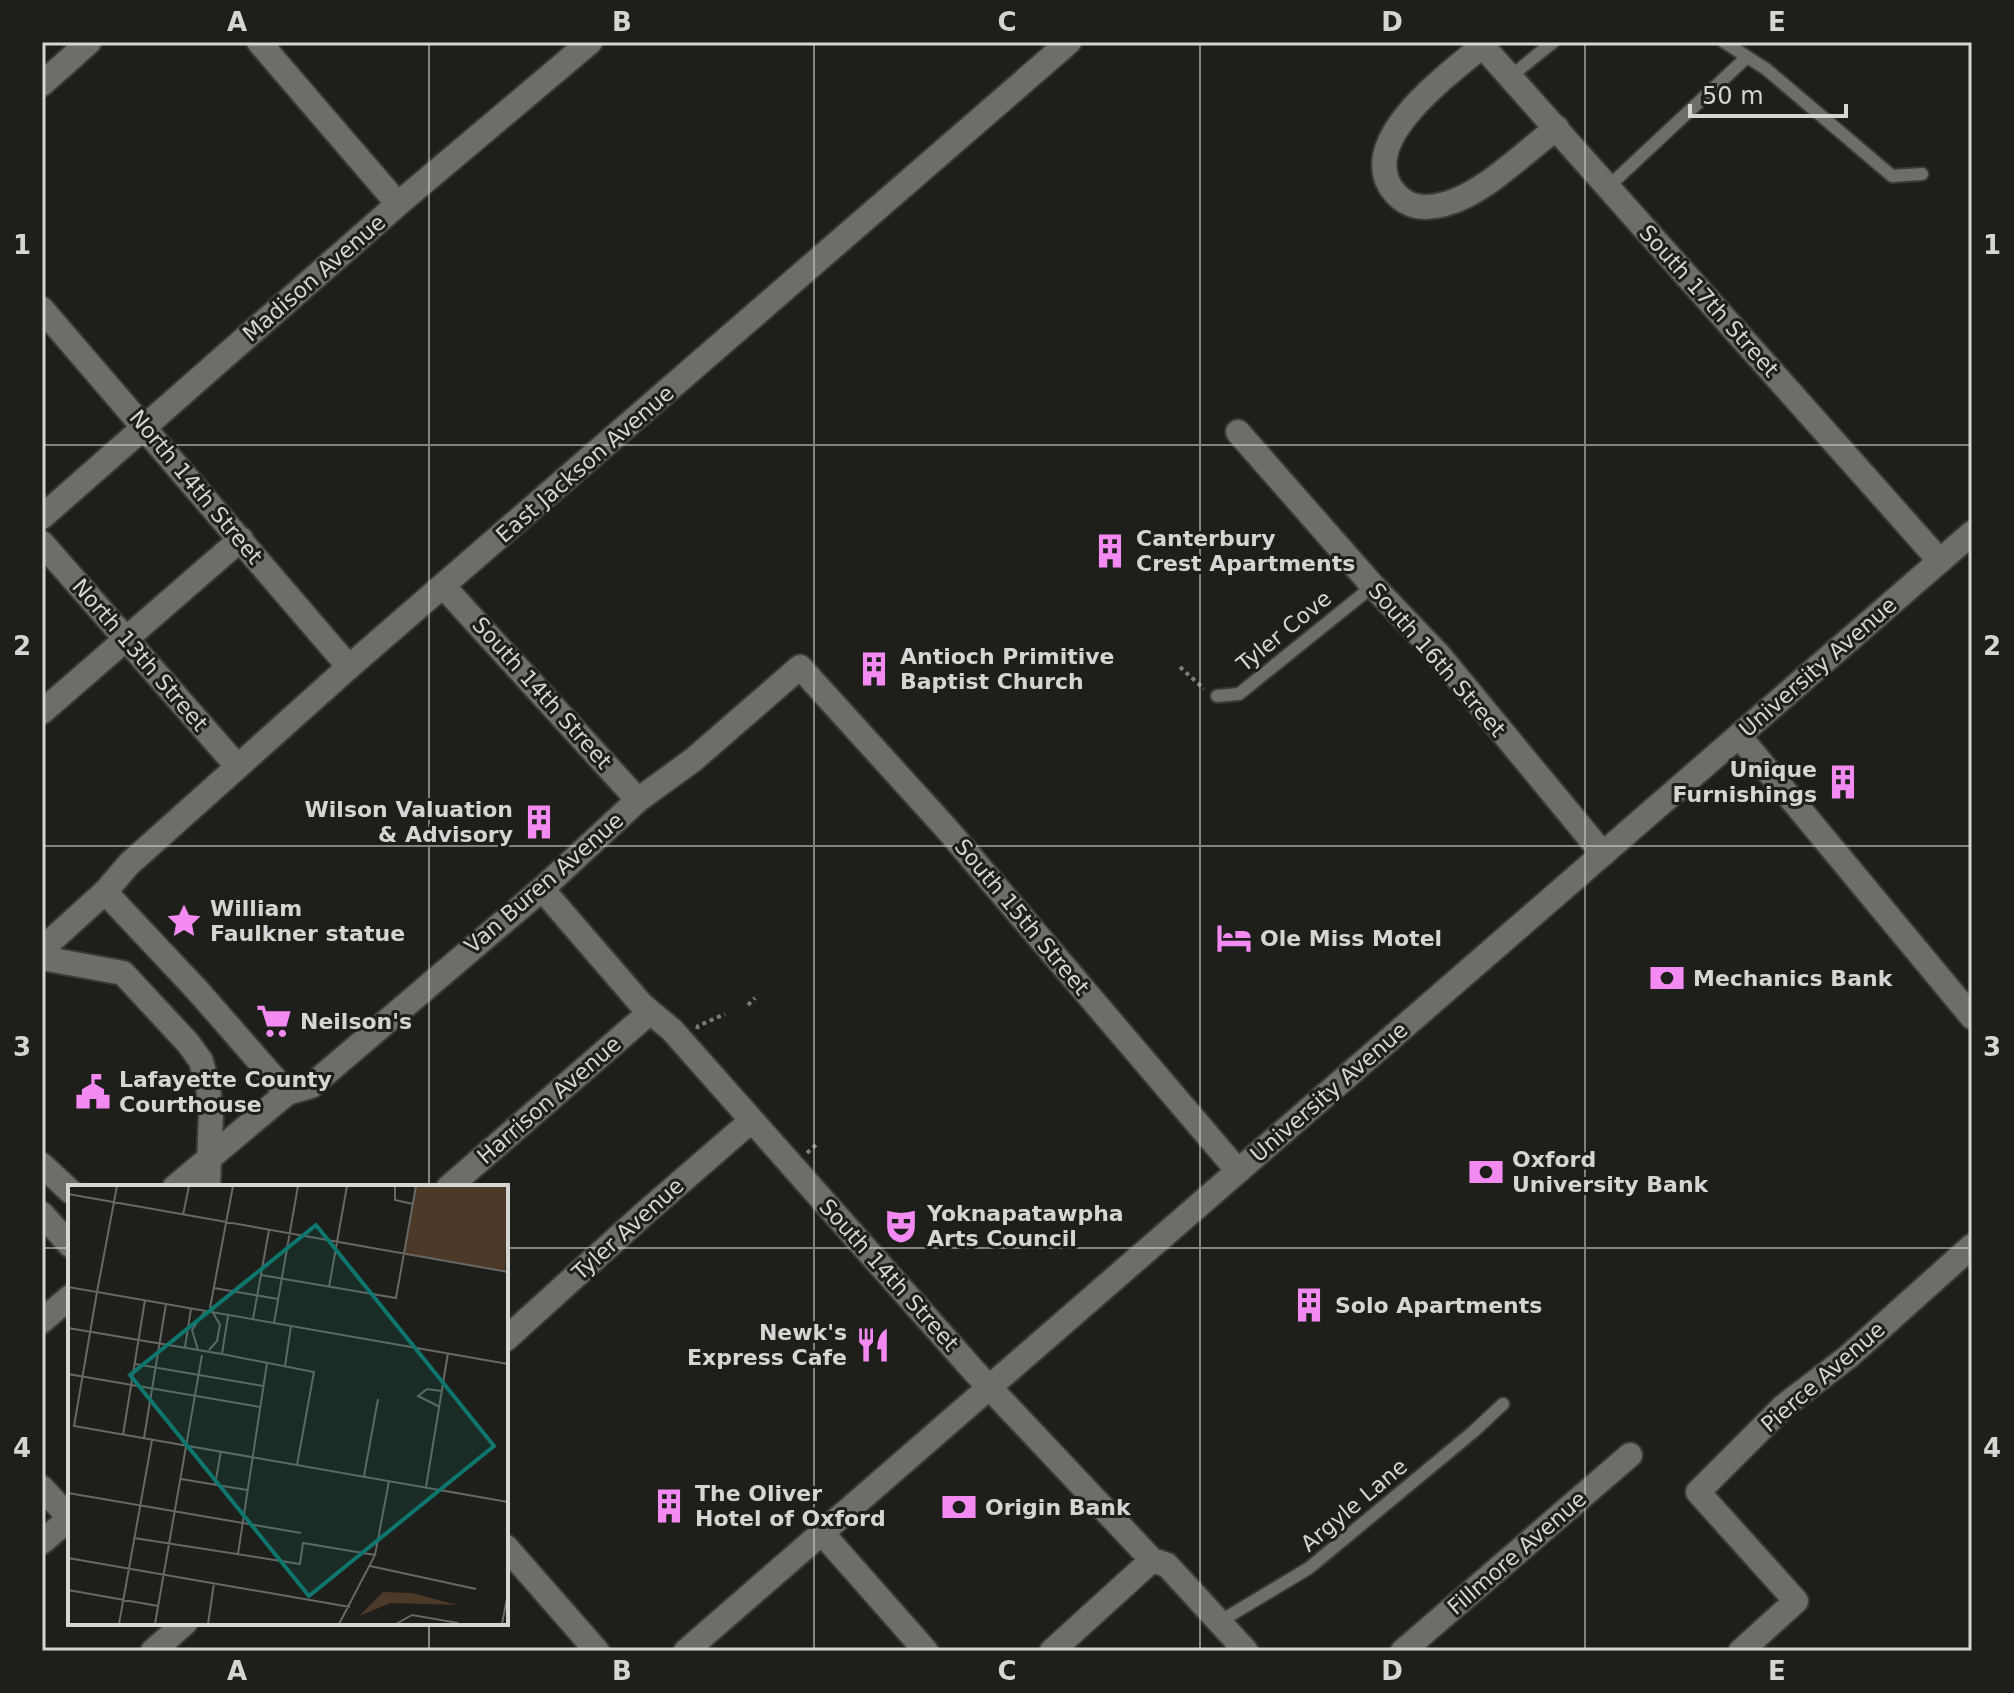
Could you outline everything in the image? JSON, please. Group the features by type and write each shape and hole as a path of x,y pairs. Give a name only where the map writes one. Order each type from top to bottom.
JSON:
{"street":[{"path":"42,84 89,42"},
{"path":"259,42 398,204"},
{"name":"Madison Avenue","path":"42,517 398,204 590,42"},
{"name":"East Jackson Avenue","path":"42,949 105,892 129,864 349,667 1069,42"},
{"path":"1480,44 1400,121 1383,162 1387,183 1401,200 1416,208 1447,204 1484,185 1557,128"},
{"name":"South 17th Street","path":"1480,44 1940,561"},
{"name":"North 14th Street","path":"42,309 349,667"},
{"name":"South 16th Street","path":"1238,432 1373,586 1438,654 1603,854"},
{"name":"University Avenue","path":"686,1651 1972,533"},
{"path":"42,712 241,539"},
{"name":"North 13th Street","path":"42,543 237,766"},
{"name":"South 14th Street","path":"444,587 638,800"},
{"name":"Van Buren Avenue","path":"177,1185 287,1093 311,1086 542,889 638,800 693,760 800,667"},
{"name":"South 15th Street","path":"800,667 946,828 1238,1171"},
{"path":"1739,736 1972,1017"},
{"name":"South 14th Street","path":"542,889 649,1013 672,1030 974,1371 1152,1560 1167,1565 1246,1651"},
{"path":"105,892 198,991 287,1093"},
{"path":"42,958 123,973 188,1043 201,1061 208,1087 211,1114 208,1185"},
{"name":"Harrison Avenue","path":"451,1185 649,1013"},
{"name":"Tyler Avenue","path":"508,1337 751,1121"},
{"path":"42,1165 68,1189"},
{"path":"42,1214 68,1243"},
{"name":"Pierce Avenue","path":"1741,1651 1796,1601 1698,1492 1784,1406 1848,1357 1972,1246"},
{"path":"42,1321 68,1299"},
{"name":"Fillmore Avenue","path":"1403,1651 1630,1455"},
{"path":"42,1488 68,1516"},
{"path":"42,1542 68,1520"},
{"path":"822,1533 926,1651"},
{"path":"508,1549 597,1651"},
{"path":"1052,1651 1152,1560"},
{"path":"153,1651 179,1632"}],"lane":[{"path":"1510,77 1553,42"},
{"path":"1724,42 1796,93 1892,176 1922,174"},
{"path":"1608,187 1747,57"},
{"name":"Tyler Cove","path":"1217,696 1239,694 1373,586"},
{"name":"Argyle Lane","path":"1219,1622 1309,1568 1503,1404"}],"path":[{"path":"1180,667 1201,688 1217,696"},
{"path":"748,1005 755,998"},
{"path":"697,1031 698,1026 725,1014"}],"place":[{"name":"Canterbury Crest Apartments","path":"1110,551"},
{"name":"Antioch Primitive Baptist Church","path":"874,669"},
{"name":"Unique Furnishings","path":"1843,782"},
{"name":"Wilson Valuation & Advisory","path":"539,822"},
{"name":"William Faulkner statue","path":"184,921"},
{"name":"Ole Miss Motel","path":"1234,938"},
{"name":"Mechanics Bank","path":"1667,978"},
{"name":"Neilson's","path":"274,1021"},
{"name":"Lafayette County Courthouse","path":"93,1092"},
{"name":"Oxford University Bank","path":"1486,1172"},
{"name":"Yoknapatawpha Arts Council","path":"901,1226"},
{"name":"Solo Apartments","path":"1309,1305"},
{"name":"Newk's Express Cafe","path":"873,1345"},
{"name":"The Oliver Hotel of Oxford","path":"669,1506"},
{"name":"Origin Bank","path":"959,1507"}]}
